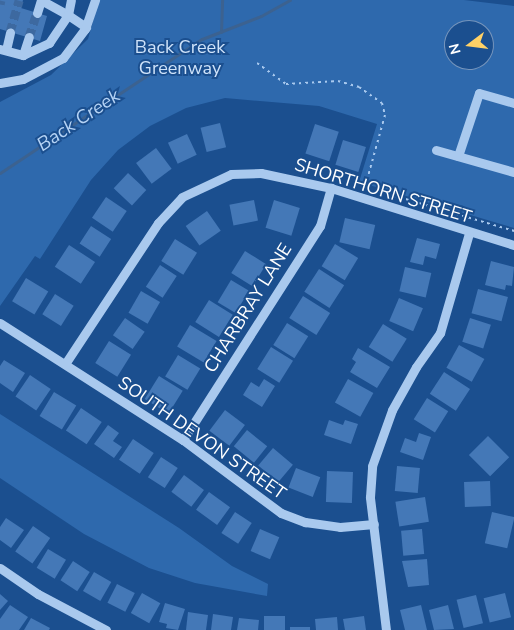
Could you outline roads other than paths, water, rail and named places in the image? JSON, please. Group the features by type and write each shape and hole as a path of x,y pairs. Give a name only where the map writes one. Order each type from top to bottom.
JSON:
{"street":[{"path":"37,13 41,0 86,26"},
{"path":"10,32 3,50 23,55 48,44 68,15 71,0"},
{"path":"0,83 23,79 58,62 73,47 86,26 95,0"},
{"path":"23,55 29,37"},
{"path":"458,156 479,93 514,103"},
{"path":"436,150 514,172"},
{"name":"SHORTHORN STREET","path":"64,364 158,222 182,197 231,174 261,173 331,188 468,233 514,245"},
{"name":"CHARBRAY LANE","path":"184,440 320,226 331,188"},
{"path":"386,630 374,524 372,474 380,442 411,375 440,333 468,233"},
{"name":"SOUTH DEVON STREET","path":"0,323 184,440 281,513 305,522 340,527 374,524"},
{"path":"0,568 38,594 106,630"}],"waterway":[{"path":"221,32 222,0"},
{"name":"Back Creek","path":"0,173 202,39 261,16 290,0"}],"tunnel":[{"path":"0,4 1,0"},
{"path":"10,32 19,0"},
{"path":"29,37 37,13"}],"park label":[{"name":"Back Creek Greenway","path":"180,58"}]}
